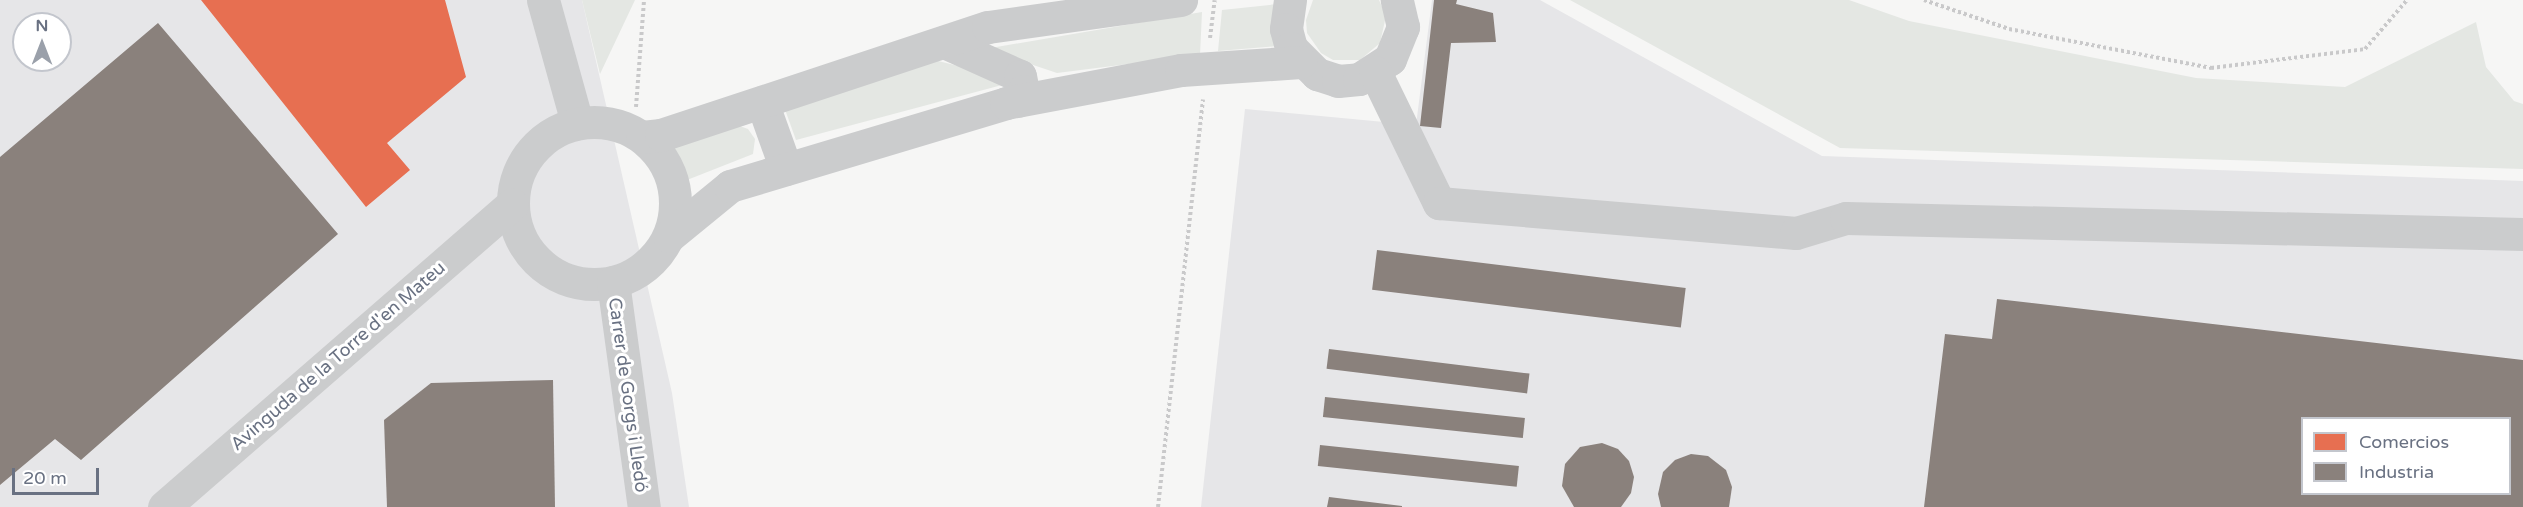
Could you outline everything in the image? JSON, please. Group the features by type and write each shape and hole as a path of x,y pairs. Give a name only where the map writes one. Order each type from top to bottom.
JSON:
{"street":[{"path":"543,0 577,123"},
{"path":"638,135 661,135 988,27 1181,0"},
{"path":"1290,0 1286,29 1301,62 1317,74 1338,81 1359,79 1375,72 1398,47 1403,27 1397,0"},
{"path":"944,42 1020,76 1023,91 1018,100"},
{"path":"669,236 676,208 673,180 663,158 638,135 615,124 577,123 550,135 531,152 517,176 512,204 519,236 534,258 557,275 582,283 613,282 638,272 658,253 669,236 730,186 1018,100 1207,68 1301,62"},
{"path":"1375,72 1439,203 1796,233 1845,218 2523,234"},
{"path":"762,102 786,169"},
{"name":"Avinguda de la Torre d'en Mateu","path":"164,507 512,204"},
{"name":"Carrer de Gorgs i Lledó","path":"613,282 644,507"}],"path":[{"path":"638,135 644,0"},
{"path":"1158,507 1215,0"},
{"path":"1924,0 2009,29 2211,68 2365,49 2407,0"}],"shaded area":[{"path":"0,0 582,0 672,393 689,507 0,507"},
{"path":"582,0 635,0 600,74"},
{"path":"1313,0 1379,0 1386,16 1380,43 1360,60 1333,60 1321,53 1307,33 1306,20"},
{"path":"1432,0 1540,0 1822,156 2523,181 2523,507 1201,507 1245,109 1416,125"},
{"path":"1570,0 1849,0 1909,21 2196,78 2345,87 2476,22 2486,67 2514,101 2523,104 2523,169 1840,148"},
{"path":"1278,4 1278,46 1218,51 1222,10"},
{"path":"1202,12 1200,55 1057,73 985,49"},
{"path":"930,59 1003,77 1002,85 796,140 783,104"},
{"path":"734,124 748,129 755,139 753,154 687,180 671,145"}],"building: Comercios":[{"path":"201,0 445,0 466,77 387,143 410,170 366,207"}],"building: Industria":[{"path":"1434,0 1457,0 1456,4 1493,13 1496,42 1451,43 1441,128 1420,126"},
{"path":"158,23 338,234 81,460 55,439 0,485 0,157"},
{"path":"1377,250 1686,288 1681,328 1372,290"},
{"path":"1997,299 2523,360 2523,507 1924,507 1945,334 1992,339"},
{"path":"1329,349 1529,374 1527,393 1327,369"},
{"path":"553,380 555,507 387,507 384,420 431,383"},
{"path":"1325,397 1525,418 1523,438 1323,417"},
{"path":"1602,443 1618,449 1629,461 1634,477 1631,493 1621,507 1574,507 1562,486 1565,464 1580,447"},
{"path":"1320,445 1519,466 1517,487 1318,466"},
{"path":"1691,454 1708,456 1726,470 1732,487 1729,507 1661,507 1658,494 1663,472 1675,460"},
{"path":"1329,497 1402,506 1402,507 1327,507"}]}
